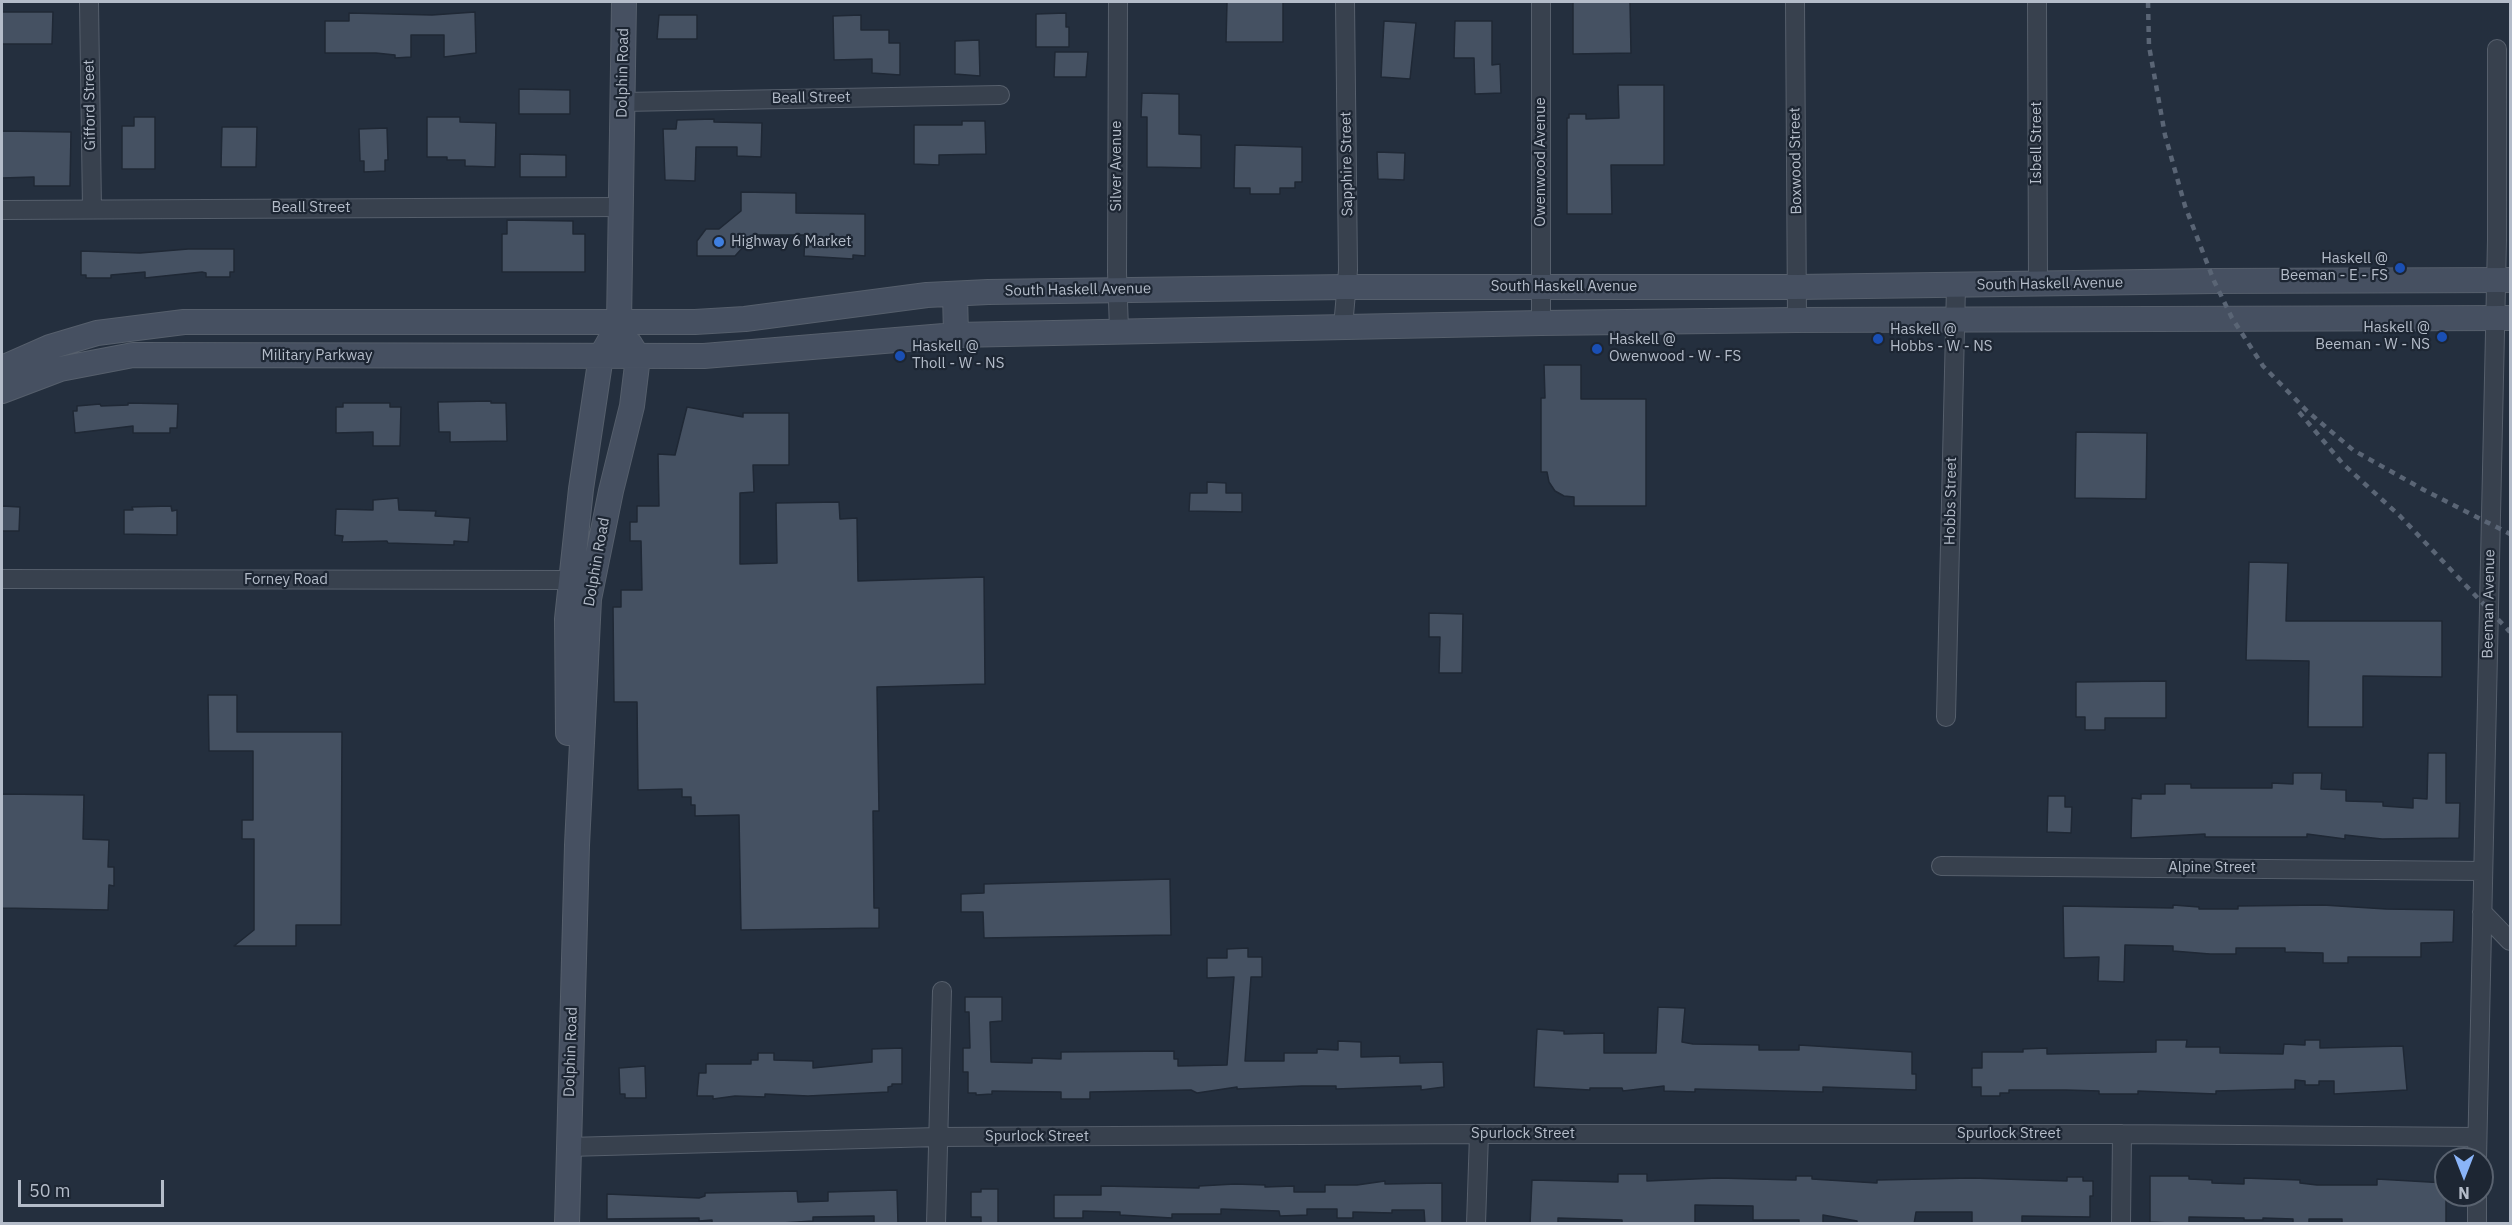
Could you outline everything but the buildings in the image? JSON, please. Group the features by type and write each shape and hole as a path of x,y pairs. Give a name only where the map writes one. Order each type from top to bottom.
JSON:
{"main road":[{"name":"Dolphin Road","path":"579,809 571,794 567,619 581,489 601,356 619,324 624,2"},
{"name":"South Haskell Avenue","path":"619,324 745,319 955,294 1118,289 1956,286 2503,280"},
{"path":"2038,284 2038,319"},
{"path":"955,294 956,335"},
{"path":"2,368 50,347 97,333 184,322 619,324 638,357 704,356 956,335 1119,330 1797,320 2503,318"},
{"name":"Military Parkway","path":"2,391 60,369 133,355 638,357"},
{"name":"Dolphin Road","path":"567,1224 579,809 589,599 611,491 632,406 638,357"}],"street":[{"name":"Gifford Street","path":"89,2 92,209"},
{"name":"Silver Avenue","path":"1118,2 1119,330"},
{"name":"Sapphire Street","path":"1342,327 1348,270 1345,2"},
{"name":"Owenwood Avenue","path":"1540,2 1541,323"},
{"name":"Boxwood Street","path":"1795,2 1797,320"},
{"name":"Isbell Street","path":"2037,2 2038,284"},
{"name":"Beeman Avenue","path":"2477,1147 2483,871 2503,318 2497,49"},
{"name":"Beall Street","path":"623,102 1000,95"},
{"name":"Beall Street","path":"2,210 621,207"},
{"name":"Hobbs Street","path":"1946,717 1956,286"},
{"name":"Forney Road","path":"2,579 570,580"},
{"name":"Alpine Street","path":"1941,866 2483,871"},
{"path":"2482,912 2511,941"},
{"path":"936,1224 942,991"},
{"name":"Spurlock Street","path":"568,1147 937,1137 1479,1134 2122,1134 2477,1137"},
{"path":"1476,1224 1479,1134"},
{"path":"2121,1224 2122,1134"},
{"path":"2477,1207 2477,1224"}],"railway":[{"path":"2148,2 2149,46 2165,135 2185,206 2214,281 2232,318 2263,366 2307,411 2353,450 2510,534"},
{"path":"2299,412 2343,464 2400,516 2510,632"}],"place":[{"name":"Highway 6 Market","path":"719,242"},
{"name":"Haskell @ Beeman - E - FS","path":"2400,268"},
{"name":"Haskell @ Beeman - W - NS","path":"2442,337"},
{"name":"Haskell @ Hobbs - W - NS","path":"1878,339"},
{"name":"Haskell @ Owenwood - W - FS","path":"1597,349"},
{"name":"Haskell @ Tholl - W - NS","path":"900,356"}]}
